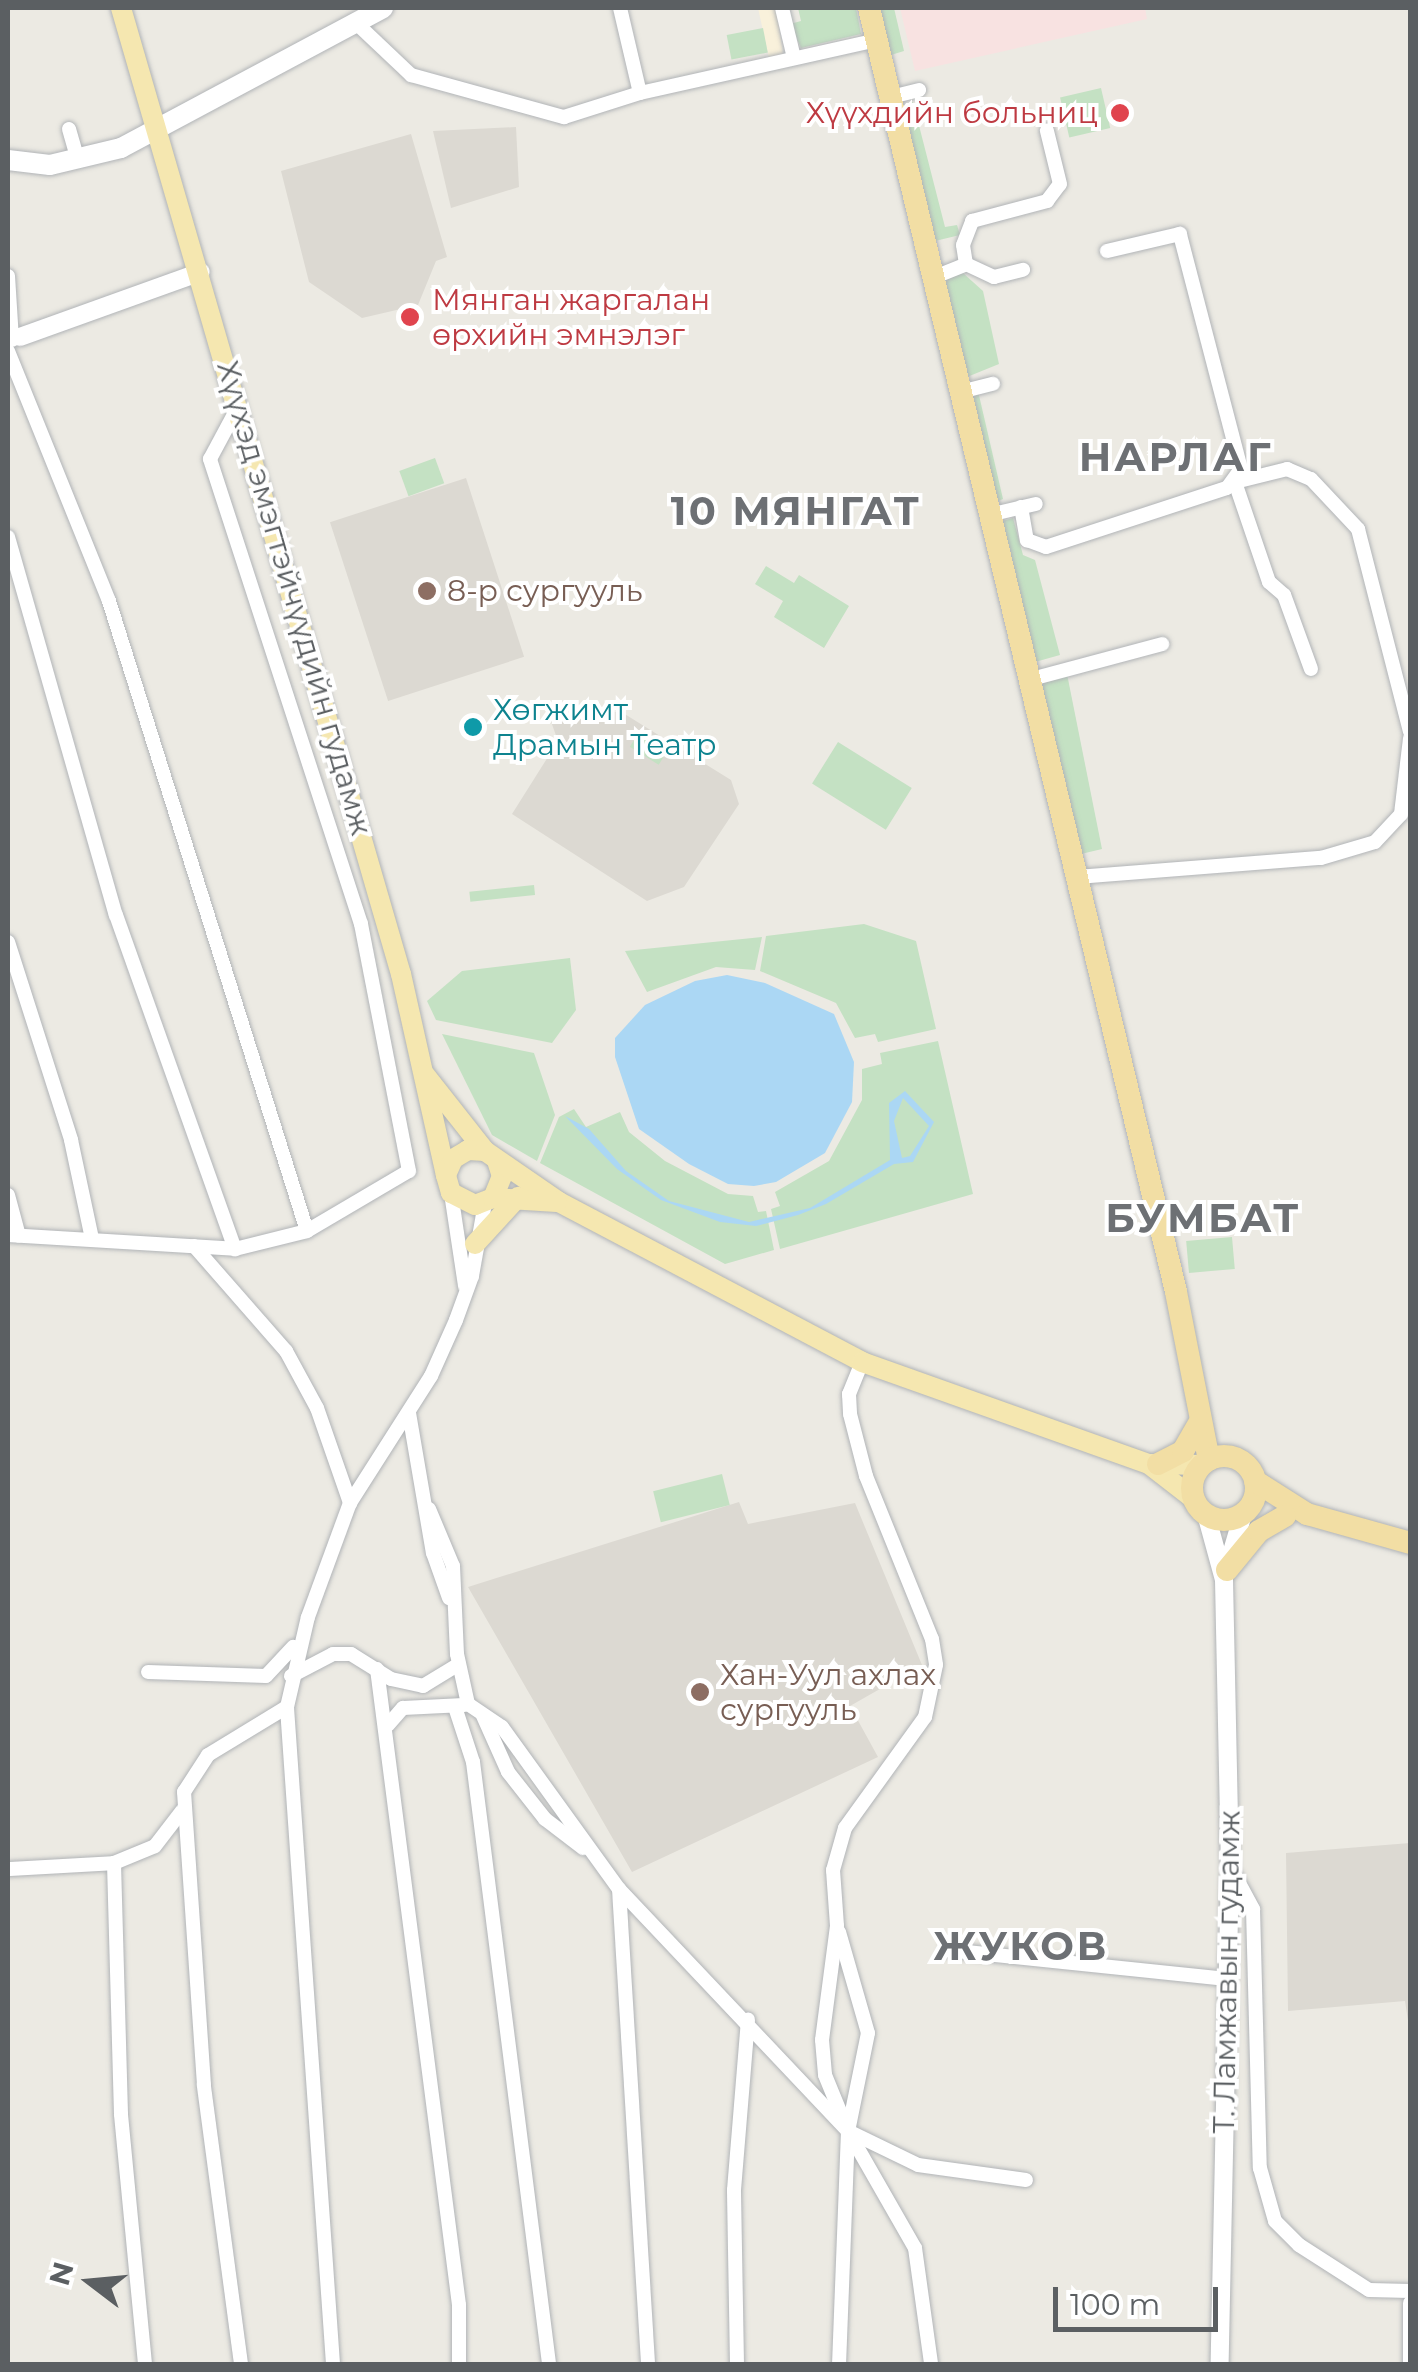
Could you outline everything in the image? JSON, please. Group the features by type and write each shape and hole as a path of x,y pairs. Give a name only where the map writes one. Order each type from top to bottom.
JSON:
{"highway":[{"path":"869,8 1077,877 1199,1411 1205,1462 1193,1482 1200,1507 1224,1520 1246,1510 1296,1515 1410,1543"},
{"path":"1199,1411 1255,1481 1296,1515"},
{"path":"1154,1464 1183,1451 1199,1411"},
{"path":"1205,1462 1238,1459"},
{"path":"1246,1510 1255,1481"},
{"path":"1225,1575 1260,1531 1296,1515"}],"main road":[{"name":"Хүүхэд эмэгтэйчүүдийн гудамж","path":"121,8 240,404 412,1024 448,1184 466,1204 518,1197 559,1202"},
{"path":"9,155 78,160 160,130 383,8"},
{"name":"Хүүхэд эмэгтэйчүүдийн гудамж","path":"421,1069 491,1156 559,1202 862,1362 1154,1464 1205,1462"},
{"path":"448,1184 460,1153 491,1156 502,1176 489,1200"},
{"path":"475,1244 518,1197"},
{"name":"Хүүхэд эмэгтэйчүүдийн гудамж","path":"1154,1464 1200,1507"}],"street":[{"path":"620,8 640,93"},
{"path":"782,8 794,58"},
{"path":"356,22 412,75 531,112 564,117 640,93 877,40"},
{"path":"891,97 918,90"},
{"path":"69,129 78,160"},
{"path":"966,264 963,246 972,220 1046,201 1060,184 1047,131"},
{"path":"1108,250 1180,234 1238,456 1236,482 1269,582 1284,595 1311,669"},
{"path":"932,278 966,264 994,277 1023,270"},
{"path":"12,343 200,272"},
{"path":"8,276 12,343 110,602 308,1231"},
{"path":"960,392 993,384"},
{"path":"8,1194 13,1236 234,1249 308,1231 409,1171 361,924 210,459 240,404"},
{"path":"989,515 1028,506 1028,540 1046,547 1236,482 1288,469 1311,479 1358,530 1410,731"},
{"path":"8,537 116,915 234,1249"},
{"path":"1028,680 1162,644"},
{"path":"1077,877 1321,858 1375,842 1401,814 1410,740"},
{"path":"8,942 71,1140 92,1240"},
{"path":"384,1033 412,1024"},
{"path":"448,1184 463,1302"},
{"path":"334,2364 287,1707 308,1616 350,1503 409,1414 463,1302 489,1200"},
{"path":"194,1246 286,1351 317,1408 350,1503"},
{"path":"862,1362 849,1394 850,1414 866,1476 932,1640 936,1665 925,1716 846,1828 833,1870 837,1926 822,2040 824,2075 848,2131 915,2248 930,2364"},
{"path":"409,1414 440,1579 452,1603 462,1706 473,1762 549,2364"},
{"name":"Т. Ламжавын гудамж","path":"1200,1507 1225,1575"},
{"name":"Т. Ламжавын гудамж","path":"1220,2364 1230,1980 1225,1575 1246,1510"},
{"path":"148,1672 266,1676 287,1658 308,1616"},
{"path":"292,1676 333,1654 352,1654 377,1669 422,1686"},
{"path":"422,1686 459,1664"},
{"path":"377,1669 388,1725 389,1788 459,2304 459,2364"},
{"path":"422,1686 424,1705"},
{"path":"388,1725 404,1708 424,1705 462,1706 502,1727 560,1800 592,1855 618,1889 748,2020 848,2131 918,2165 1026,2180"},
{"path":"242,2364 204,2085 182,1811 184,1792 208,1755 287,1707"},
{"path":"483,1716 508,1772 546,1819 592,1855"},
{"path":"8,1869 114,1863 155,1846 182,1811"},
{"path":"114,1863 120,2114 145,2364"},
{"path":"1230,1867 1253,1909 1260,2168 1275,2221 1298,2246 1369,2290 1410,2291"},
{"path":"618,1889 648,2364"},
{"path":"837,1926 868,2033 848,2131 840,2364"},
{"path":"946,1950 1230,1980"},
{"path":"738,2364 734,2190 748,2020"},
{"path":"1410,2303 1410,2364"}],"shaded area":[{"path":"758,8 776,8 783,54 769,58"},
{"path":"900,8 1145,8 1147,19 915,71"},
{"path":"516,127 519,187 451,208 433,131"},
{"path":"411,134 447,257 436,261 418,305 362,318 309,282 281,171"},
{"name":"8-р сургууль","path":"466,478 524,657 388,701 330,522"},
{"path":"593,709 623,713 731,780 739,804 684,887 647,901 512,814 558,741 549,716"},
{"name":"Хан-Уул ахлах сургууль","path":"739,1502 748,1524 855,1503 922,1665 850,1706 878,1757 632,1872 468,1587"},
{"path":"1410,1843 1410,2034 1405,2001 1288,2011 1286,1853"}],"green space":[{"path":"798,8 856,8 861,34 801,48 790,24 801,21"},
{"path":"879,8 894,8 904,51 891,55"},
{"path":"763,28 768,53 731,60 727,35"},
{"path":"1101,88 1110,128 1069,137 1060,97"},
{"path":"913,102 945,227 957,225 960,235 935,241 901,106"},
{"path":"963,273 983,291 999,364 967,377 944,279"},
{"path":"978,391 1003,499 996,502 969,393"},
{"path":"435,458 444,483 409,496 399,471"},
{"path":"1013,518 1023,555 1035,560 1060,655 1035,662 999,522"},
{"path":"766,566 794,583 799,575 849,606 824,648 774,617 783,601 755,584"},
{"path":"1067,674 1102,849 1081,854 1040,681"},
{"path":"641,729 670,747 659,765 630,747"},
{"path":"838,742 912,788 886,830 812,784"},
{"path":"534,885 535,895 470,902 469,892"},
{"path":"864,924 916,941 936,1029 878,1042 875,1034 855,1038 836,1003 760,971 766,936"},
{"path":"762,937 755,970 716,967 647,992 625,951"},
{"path":"570,958 576,1010 552,1043 436,1020 427,1001 462,971"},
{"path":"442,1034 534,1053 555,1115 537,1161 492,1135"},
{"path":"938,1041 973,1194 780,1249 771,1209 780,1206 775,1192 829,1161 862,1100 862,1069 882,1064 880,1053"},
{"path":"574,1109 586,1127 620,1112 629,1132 665,1161 728,1194 753,1196 758,1212 766,1211 774,1250 725,1264 540,1163 559,1117"},
{"path":"1232,1237 1235,1269 1189,1273 1186,1241"},
{"path":"722,1474 730,1505 661,1522 653,1491"}],"water":[{"path":"727,975 765,983 834,1014 854,1062 852,1102 825,1153 776,1182 754,1186 728,1184 689,1164 639,1129 615,1057 615,1038 645,1005 695,981"},
{"path":"905,1091 934,1122 913,1162 894,1164 826,1204 756,1226 720,1222 661,1200 617,1169 565,1116 589,1129 626,1171 669,1201 749,1222 810,1208 890,1160 889,1103","holes":["903,1098 929,1126 910,1156 902,1158 894,1121"]}],"place":[{"name":"Хүүхдийн больниц","path":"1120,113"},
{"name":"Мянган жаргалан өрхийн эмнэлэг","path":"410,317"},
{"name":"8-р сургууль","path":"427,591"},
{"name":"Хөгжимт Драмын Театр","path":"473,727"},
{"name":"Хан-Уул ахлах сургууль","path":"700,1692"}],"district":[{"name":"НАРЛАГ","path":"1176,457"},
{"name":"10 МЯНГАТ","path":"796,511"},
{"name":"БУМБАТ","path":"1203,1218"},
{"name":"ЖУКОВ","path":"1021,1946"}]}
